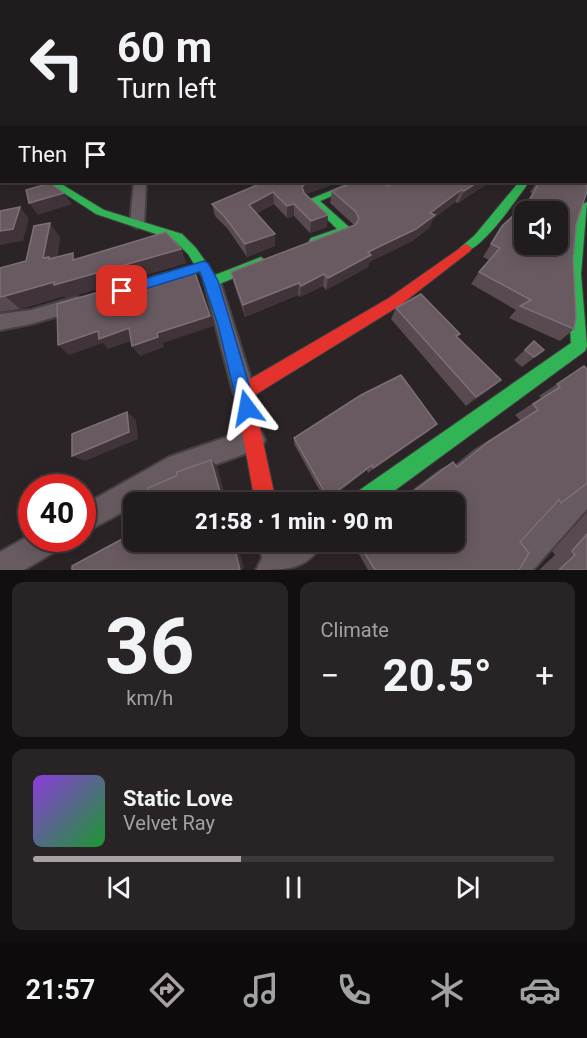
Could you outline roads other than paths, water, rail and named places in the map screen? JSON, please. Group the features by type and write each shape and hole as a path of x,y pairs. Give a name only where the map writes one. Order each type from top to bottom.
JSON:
{"street":[{"path":"54,183 100,212 178,237 208,274 244,392 263,492"},
{"path":"137,224 140,183"},
{"path":"300,247 345,230 313,200 357,183"},
{"path":"244,392 394,302 479,238 523,183"},
{"path":"376,492 583,348 576,236 579,218 587,205"},
{"path":"181,273 208,274 278,256"},
{"path":"0,322 31,317 92,300"},
{"path":"96,512 178,466 253,440"},
{"path":"514,570 587,490"},
{"path":"0,568 27,552"},
{"path":"274,561 290,552"}]}
